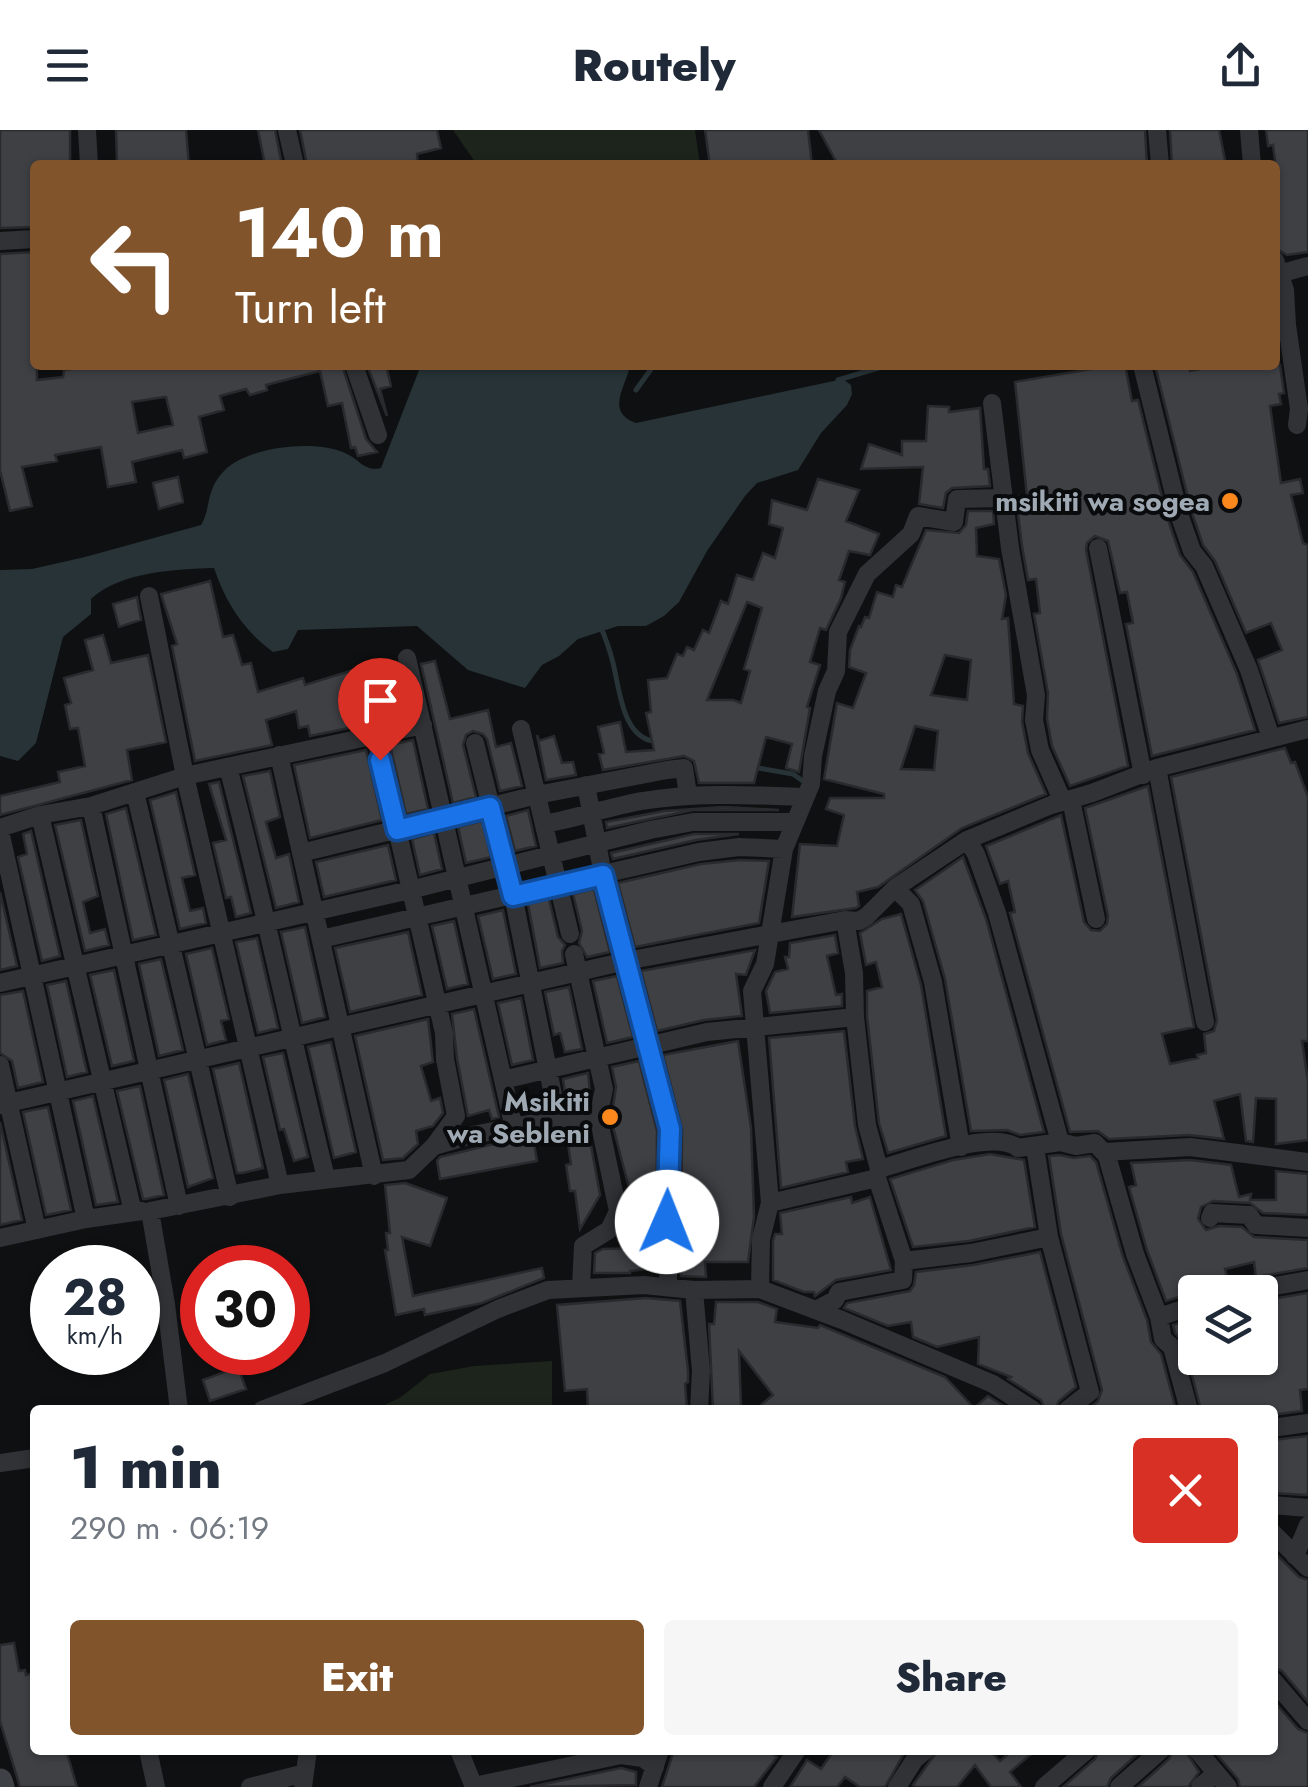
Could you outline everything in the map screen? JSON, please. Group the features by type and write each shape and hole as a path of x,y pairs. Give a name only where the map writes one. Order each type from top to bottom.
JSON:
{"street":[{"path":"87,130 89,160"},
{"path":"287,130 295,160"},
{"path":"1157,130 1160,160"},
{"path":"1249,130 1252,160"},
{"path":"0,241 30,239"},
{"path":"1280,275 1308,266"},
{"path":"1280,281 1299,409 1297,425"},
{"path":"356,370 378,435"},
{"path":"1143,370 1179,514 1192,551 1204,566 1249,670 1271,738"},
{"path":"992,404 1003,498 1036,695 1034,720 1040,750 1067,801 1096,920"},
{"path":"760,1289 761,1239 770,1203 752,991 765,964 784,849 811,784 827,690 836,670 838,632 867,574 910,534 918,516 954,522 956,498 1003,498"},
{"path":"1098,548 1205,1022"},
{"path":"148,596 185,776 280,1185"},
{"path":"407,658 514,1128"},
{"path":"86,1219 0,830 40,815 90,806 185,776 423,725"},
{"path":"521,730 570,934"},
{"path":"4,1104 626,960 845,920 859,921 895,888 967,840 1150,771 1308,730"},
{"path":"0,1238 86,1219 230,1198 280,1185 409,1170 434,1146 456,1116 438,1005 375,734"},
{"path":"476,743 513,896 558,1120"},
{"path":"278,755 374,1176"},
{"path":"228,766 268,920 291,1037 326,1178"},
{"path":"301,853 537,795 684,768 688,795"},
{"path":"586,785 603,875 670,1129 668,1285"},
{"path":"136,792 230,1198"},
{"path":"544,824 638,802 688,795 730,792 805,797"},
{"path":"90,806 180,1206"},
{"path":"40,815 104,1082 166,1304 178,1405"},
{"path":"0,983 692,822 794,822"},
{"path":"967,840 976,854 997,913 1060,1142"},
{"path":"320,939 700,852 739,847 784,849"},
{"path":"895,888 911,904 933,982 961,1147"},
{"path":"816,1310 835,1300 839,1292 903,1280 904,1261 867,1125 854,972 845,920"},
{"path":"574,954 604,1088 598,1116 618,1211 609,1230 584,1246 581,1287"},
{"path":"502,1080 707,1032 855,1016"},
{"path":"0,1066 4,1104 37,1230"},
{"path":"434,1146 514,1128 598,1116"},
{"path":"770,1203 961,1147 996,1142 1018,1148 1060,1142 1076,1146 1095,1143 1104,1152 1189,1405"},
{"path":"1035,1147 1049,1237 1090,1392 1073,1405"},
{"path":"1104,1152 1190,1147 1308,1162"},
{"path":"1210,1218 1212,1212 1249,1215 1256,1226 1308,1228"},
{"path":"904,1261 971,1253 1049,1237"},
{"path":"1278,1285 1308,1280"},
{"path":"292,1405 548,1290 668,1285 694,1290 760,1289 993,1384 1025,1405"},
{"path":"694,1290 699,1405"},
{"path":"1158,1317 1178,1311"},
{"path":"1278,1427 1308,1422"},
{"path":"0,1463 30,1459"},
{"path":"1278,1506 1308,1508"},
{"path":"1302,1562 1308,1525"},
{"path":"1278,1538 1302,1562"},
{"path":"1278,1687 1308,1721"},
{"path":"149,1755 156,1787"},
{"path":"250,1787 304,1780 307,1755"},
{"path":"461,1755 474,1786 542,1779 621,1755 658,1758 648,1787"},
{"path":"772,1787 793,1755"},
{"path":"897,1787 920,1755"},
{"path":"1044,1787 1081,1755"},
{"path":"1119,1787 1155,1755"},
{"path":"1200,1787 1222,1780 1201,1755"}],"shaded area":[{"path":"453,130 695,130 699,160 474,160"},
{"path":"419,370 628,370 619,405 626,418 636,423 843,379 851,385 847,405 821,433 798,470 757,483 745,496 707,551 679,602 664,616 646,626 618,626 578,639 542,665 525,688 468,670 417,626 298,630 288,649 273,652 237,615 214,568 166,571 117,583 91,599 91,614 63,637 36,743 18,761 0,756 0,570 32,569 201,525 219,476 237,461 268,450 303,446 334,449 367,467 381,468"},
{"path":"552,1361 552,1405 384,1405 430,1374 474,1366"}],"building":[{"path":"0,130 70,130 70,160 30,160 30,227 0,228"},
{"path":"116,130 186,130 189,160 117,160"},
{"path":"258,130 275,130 281,160 264,160"},
{"path":"300,130 437,130 441,148 417,154 418,160 306,160"},
{"path":"705,130 808,130 811,160 709,160"},
{"path":"819,130 1145,130 1147,160 835,160"},
{"path":"1170,130 1219,130 1225,160 1172,160"},
{"path":"1266,130 1308,130 1308,252 1287,255 1280,251 1280,160 1275,160 1273,145 1268,146"},
{"path":"30,252 30,370 37,370 37,380 63,377 64,370 344,370 366,439 377,452 358,456 355,447 351,448 342,403 328,406 320,371 266,385 267,390 250,395 246,389 220,396 224,410 199,417 207,452 184,458 182,450 132,462 136,482 108,487 101,447 55,455 57,461 22,467 32,506 10,511 0,470 0,254","holes":["166,397 173,425 138,433 132,402"]},
{"path":"1280,365 1284,393 1279,394 1281,404 1270,406 1281,483 1300,479 1303,493 1291,495 1303,543 1308,545 1308,717 1279,723 1258,660 1282,650 1271,623 1246,633 1215,561 1203,545 1156,370 1280,370"},
{"path":"369,370 387,370 391,386 380,389 387,416"},
{"path":"1086,370 1126,370 1132,401 1138,400 1180,555 1193,572 1237,674 1255,730 1152,756 1126,624 1133,623 1127,592 1120,593 1108,541 1095,536 1086,550 1128,766 1070,786 1052,746 1048,693 1034,614 1040,613 1036,579 1028,580 1022,546 1016,497 1027,496 1015,382"},
{"path":"928,406 949,407 949,412 980,408 984,469 988,469 990,486 952,488 946,493 943,508 919,504 923,467 861,469 869,444 902,455 902,441 926,441"},
{"path":"178,477 183,502 159,509 153,483"},
{"path":"818,479 859,490 846,521 879,534 870,555 849,551 839,580 845,582 841,598 826,630 820,628 810,662 820,665 807,707 810,708 799,772 786,768 792,744 766,737 754,783 699,783 694,761 684,756 603,770 598,727 620,722 626,752 654,750 646,713 651,712 648,680 667,678 677,654 683,656 687,647 694,650 703,630 709,633 721,601 728,604 737,575 753,580 763,553 775,558 783,528 769,524 772,500 807,510","holes":["747,602 762,608 744,669 750,671 741,703 707,700"]},
{"path":"968,511 993,511 994,524 976,528 977,556 999,559 1006,595 1002,619 1008,618 1014,704 1023,706 1028,753 1046,794 962,828 878,887 857,892 856,908 792,917 800,844 837,846 844,815 826,809 830,798 884,798 884,794 824,779 837,703 853,708 866,673 849,667 850,650 859,626 865,617 869,618 877,592 893,597 896,585 902,587 926,530 959,533 966,525","holes":["945,655 971,660 967,700 931,695","915,726 938,731 934,770 901,769"]},
{"path":"210,581 223,637 233,635 242,665 251,663 258,692 303,678 305,685 360,668 367,669 369,678 397,671 407,716 310,736 308,726 299,728 296,711 266,720 272,745 195,761 172,646 177,644 161,594"},
{"path":"137,597 141,620 119,627 113,604"},
{"path":"103,635 111,663 148,655 166,742 127,750 132,780 0,815 0,796 60,782 58,772 85,766 78,728 70,729 65,705 71,703 64,678 93,670 85,640"},
{"path":"435,661 450,719 488,710 496,747 511,743 522,786 500,791 487,739 473,731 466,735 463,745 476,797 453,803 421,664"},
{"path":"537,735 539,741 554,736 562,763 573,762 576,775 546,780"},
{"path":"413,740 428,809 406,814 390,745"},
{"path":"1285,748 1291,763 1295,762 1308,797 1308,1041 1302,1041 1308,1082 1308,1140 1276,1144 1276,1099 1256,1098 1253,1142 1246,1141 1240,1094 1214,1101 1224,1139 1189,1135 1109,1139 1098,1131 1070,1132 1010,913 1015,912 1008,881 1000,884 986,846 1061,815 1084,922 1091,930 1100,931 1108,916 1085,808 1148,786 1194,1027 1162,1034 1170,1064 1198,1058 1197,1055 1206,1053 1204,1034 1214,1031 1217,1020 1171,777"},
{"path":"366,750 382,820 310,838 294,765"},
{"path":"270,771 280,817 266,822 276,858 289,854 299,902 276,908 243,776"},
{"path":"219,782 251,913 236,917 231,897 226,898 213,843 226,840 209,784"},
{"path":"176,792 195,875 182,878 190,911 203,908 206,923 180,929 150,800"},
{"path":"724,807 779,810 693,810 607,828 606,822 664,811"},
{"path":"126,808 156,935 133,940 106,814"},
{"path":"528,810 536,846 515,851 506,816"},
{"path":"81,820 98,896 83,902 90,933 105,929 109,945 85,951 55,825"},
{"path":"482,821 491,857 466,863 458,827"},
{"path":"31,831 60,956 42,961 18,857 27,854 23,834"},
{"path":"434,833 442,869 420,875 412,839"},
{"path":"694,834 739,834 613,859 611,853"},
{"path":"388,845 396,880 324,897 316,862"},
{"path":"963,857 986,919 1044,1132 1020,1135 1007,1130 971,1131 945,979 923,901 915,890"},
{"path":"769,861 759,923 635,947 618,883 701,864"},
{"path":"594,889 610,952 587,957 579,943 582,931 573,894"},
{"path":"0,892 17,966 0,970"},
{"path":"549,899 558,937 565,945 563,963 540,968 528,904"},
{"path":"503,910 516,974 493,979 478,916"},
{"path":"901,914 921,985 946,1136 888,1153 879,1123 867,1016 867,991 882,987 876,962 866,965 860,933 882,919"},
{"path":"454,921 468,984 447,989 432,926"},
{"path":"305,927 325,1017 302,1023 281,932"},
{"path":"408,932 422,995 350,1012 335,948"},
{"path":"835,935 838,953 827,956 836,995 842,994 842,1006 770,1013 766,991 775,972 788,969 785,957 789,957 790,943"},
{"path":"257,938 278,1028 258,1033 236,942"},
{"path":"212,948 229,1019 221,1021 226,1040 207,1045 186,954"},
{"path":"755,950 746,975 736,974 742,1016 657,1031 641,971"},
{"path":"161,959 183,1050 159,1056 139,964"},
{"path":"114,970 134,1061 112,1066 90,975"},
{"path":"617,976 633,1037 607,1043 593,981"},
{"path":"66,981 87,1072 67,1077 47,985"},
{"path":"569,987 582,1049 565,1052 560,1033 554,1035 545,992"},
{"path":"23,991 43,1082 18,1088 12,1061 0,1053 0,995"},
{"path":"521,998 533,1060 512,1065 498,1003"},
{"path":"474,1009 499,1117 492,1119 489,1110 468,1116 457,1058 452,1014"},
{"path":"428,1019 433,1062 421,1066 431,1101 440,1098 443,1113 433,1126 416,1131 418,1144 403,1158 383,1160 355,1036"},
{"path":"844,1031 855,1126 863,1159 846,1162 848,1172 781,1188 769,1038"},
{"path":"738,1041 751,1128 754,1217 748,1262 705,1262 706,1277 681,1276 682,1129 663,1055"},
{"path":"331,1042 356,1152 334,1158 308,1047"},
{"path":"283,1053 308,1157 294,1161 284,1129 280,1130 263,1057"},
{"path":"639,1061 657,1131 656,1268 594,1273 595,1253 603,1249 636,1248 635,1210 612,1123 616,1119 616,1087 612,1067"},
{"path":"239,1063 263,1168 242,1173 237,1173 213,1069"},
{"path":"588,1073 590,1093 566,1099 563,1079"},
{"path":"188,1074 213,1178 188,1187 164,1080"},
{"path":"140,1086 164,1195 146,1199 117,1091"},
{"path":"93,1096 118,1202 96,1205 73,1101"},
{"path":"48,1107 71,1210 46,1215 23,1112"},
{"path":"0,1122 22,1220 0,1225"},
{"path":"588,1129 600,1195 580,1229 575,1191 570,1191 566,1165 571,1164 566,1131"},
{"path":"533,1138 537,1161 440,1179 440,1157"},
{"path":"990,1154 1024,1160 1035,1227 969,1241 913,1247 890,1179 953,1160"},
{"path":"1049,1156 1090,1156 1096,1162 1123,1257 1147,1320 1151,1342 1161,1354 1175,1405 1093,1405 1102,1390 1061,1234"},
{"path":"1190,1160 1231,1165 1239,1197 1251,1194 1250,1200 1276,1200 1276,1171 1308,1174 1308,1215 1263,1213 1250,1203 1213,1201 1201,1207 1198,1219 1206,1230 1242,1227 1254,1237 1308,1240 1308,1268 1256,1275 1254,1262 1225,1269 1226,1275 1178,1275 1178,1297 1166,1301 1129,1187 1136,1185 1131,1163"},
{"path":"405,1183 447,1198 430,1246 402,1237 413,1296 542,1268 544,1278 482,1303 425,1315 424,1309 396,1315 385,1250 386,1233 390,1233 385,1185"},
{"path":"851,1197 852,1203 870,1197 891,1270 836,1280 815,1296 814,1292 773,1280 773,1241 775,1234 782,1234 780,1213"},
{"path":"1040,1252 1076,1387 1057,1405 1043,1405 1008,1379 1011,1377 978,1364 979,1337 937,1347 913,1337 911,1322 888,1326 844,1308 847,1303 910,1291 916,1272"},
{"path":"1308,1293 1308,1389 1300,1390 1302,1411 1278,1414 1278,1405 1200,1405 1192,1375 1278,1375 1278,1298"},
{"path":"646,1298 680,1301 688,1371 687,1405 588,1405 587,1389 565,1391 557,1305"},
{"path":"716,1302 758,1302 777,1309 775,1322 818,1328 820,1325 945,1377 971,1405 761,1405 773,1395 739,1351 741,1405 713,1405 709,1324 714,1324"},
{"path":"216,1375 241,1375 246,1389 210,1401 203,1380"},
{"path":"988,1396 1002,1405 978,1405"},
{"path":"1308,1436 1308,1495 1278,1493 1278,1439"},
{"path":"1278,1556 1299,1577 1308,1580 1308,1702 1278,1669"},
{"path":"14,1643 19,1671 30,1674 30,1755 67,1755 77,1787 20,1787 0,1721 0,1645"},
{"path":"1278,1706 1298,1729 1308,1733 1308,1787 1240,1787 1217,1755 1278,1755"},
{"path":"672,1755 777,1757 754,1787 662,1787"},
{"path":"831,1755 903,1755 885,1787 860,1787 845,1777 837,1787 790,1787 807,1760 821,1769"},
{"path":"934,1755 995,1755 1000,1761 1007,1755 1030,1755 1010,1772 1021,1787 991,1787 975,1765 957,1787 913,1785"},
{"path":"1097,1755 1136,1755 1111,1778 1107,1787 1063,1787"},
{"path":"1171,1755 1188,1755 1199,1772 1188,1787 1138,1787"},
{"path":"621,1768 636,1772 636,1785 530,1787"}],"waterway":[{"path":"636,390 650,370"},
{"path":"838,380 871,370"},
{"path":"600,625 630,723 637,733 658,742"},
{"path":"752,767 793,774 807,784"}],"place":[{"name":"msikiti wa sogea","path":"1230,501"},
{"name":"Msikiti wa Sebleni","path":"610,1117"}],"route":[{"path":"380,760 397,830 490,807 513,896 603,875 670,1129 667,1222"}]}
